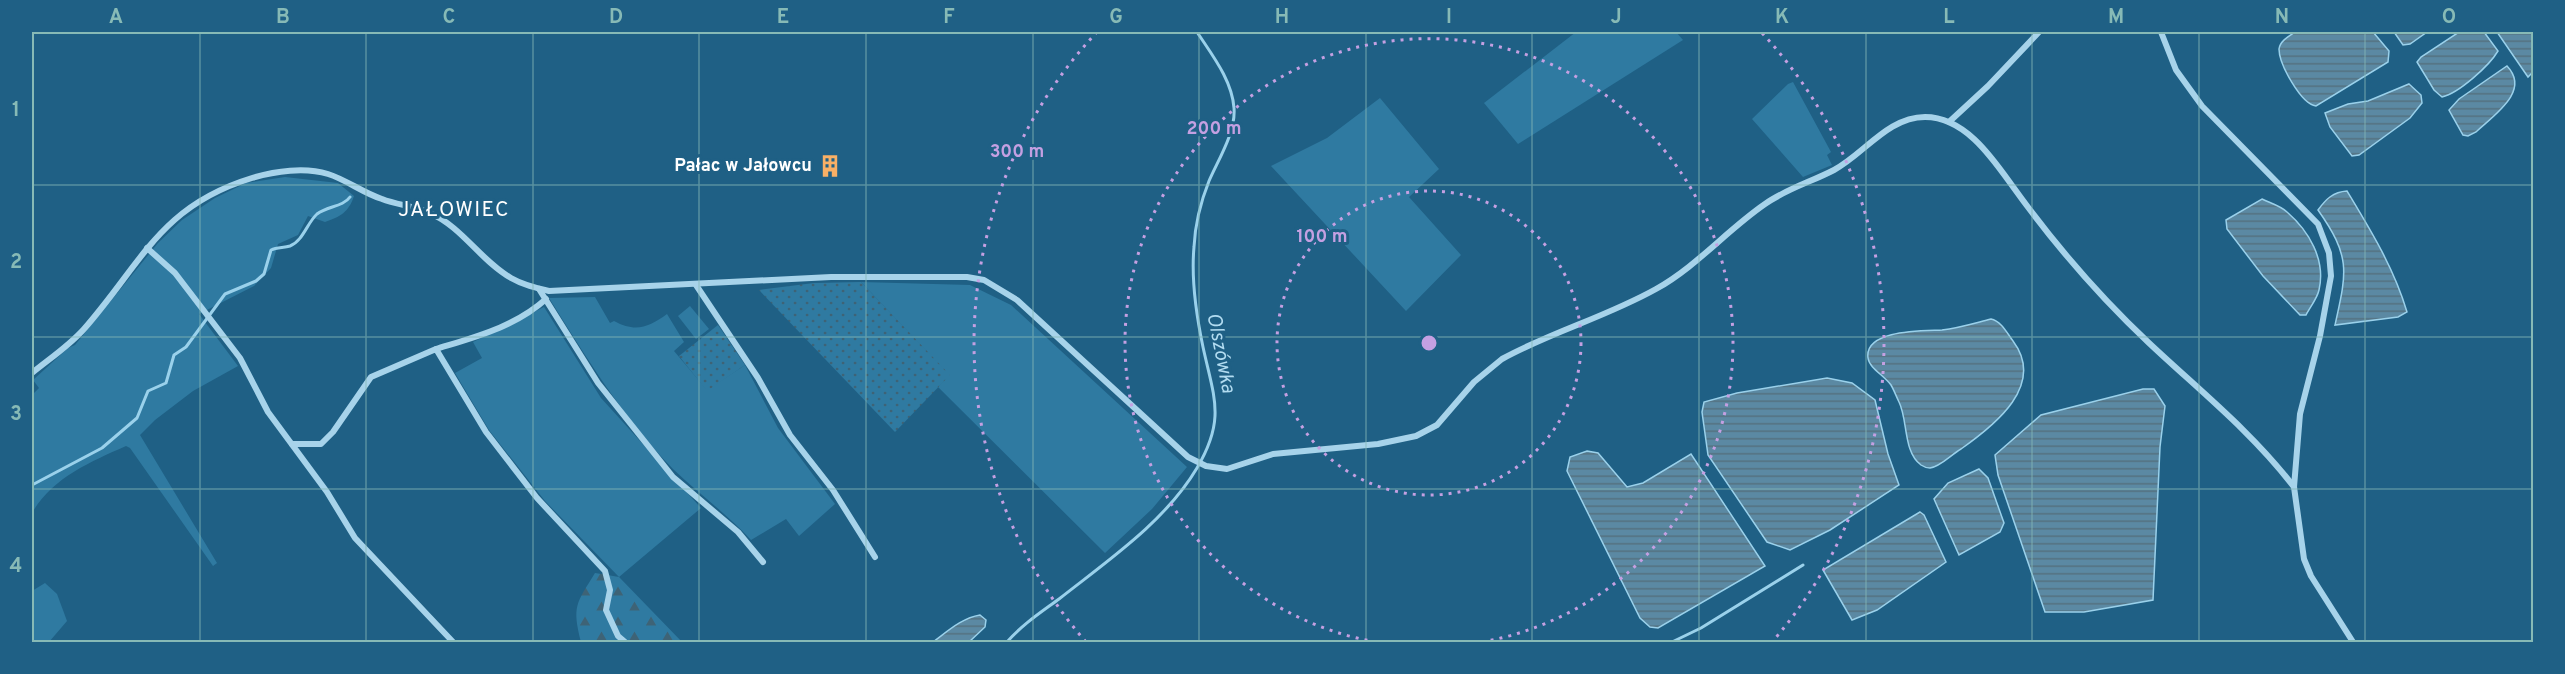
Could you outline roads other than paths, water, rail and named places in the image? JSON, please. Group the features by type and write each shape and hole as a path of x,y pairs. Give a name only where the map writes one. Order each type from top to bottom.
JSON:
{"street":[{"path":"1949,122 1988,86 2039,32"},
{"path":"2162,32 2176,69 2202,106 2318,224 2329,254 2331,276 2320,336 2300,414 2294,487 2304,559 2311,576 2353,642"},
{"path":"32,373 82,331 161,230 181,212 212,193 263,175 308,171 328,174 383,200 428,212 442,219 510,278 539,289 574,291 831,277 967,277 984,280 1017,300 1188,457 1206,466 1227,469 1274,454 1378,444 1427,431 1437,425 1474,382 1502,359 1657,288 1704,255 1766,203 1793,187 1847,162 1893,126 1917,117 1937,118 1961,129 1992,156 2046,231 2074,265 2147,341 2259,444 2294,487"},
{"path":"147,248 176,273 240,358 268,412 327,492 355,538 453,642"},
{"path":"696,285 758,378 790,435 833,490 875,556"},
{"path":"539,289 598,383 673,477 738,532 763,562"},
{"path":"292,444 321,444 333,432 371,377 436,349 487,334 531,312 546,299"},
{"path":"436,349 493,441 537,498 605,571 610,590 606,610 618,636 626,642"}],"waterway":[{"name":"Olszówka","path":"1007,642 1025,624 1134,540 1169,506 1197,468 1212,436 1215,422 1214,395 1196,310 1194,247 1201,205 1229,136 1234,108 1225,78 1197,32"},
{"path":"32,485 102,448 137,418 148,391 166,383 174,355 186,347 225,294 256,281 264,274 271,250 294,244 317,214 343,203 350,197"},
{"path":"1672,642 1701,628 1803,565"}],"place":[{"name":"Pałac w Jałowcu","path":"830,166"}],"district":[{"name":"JAŁOWIEC","path":"454,210"}]}
